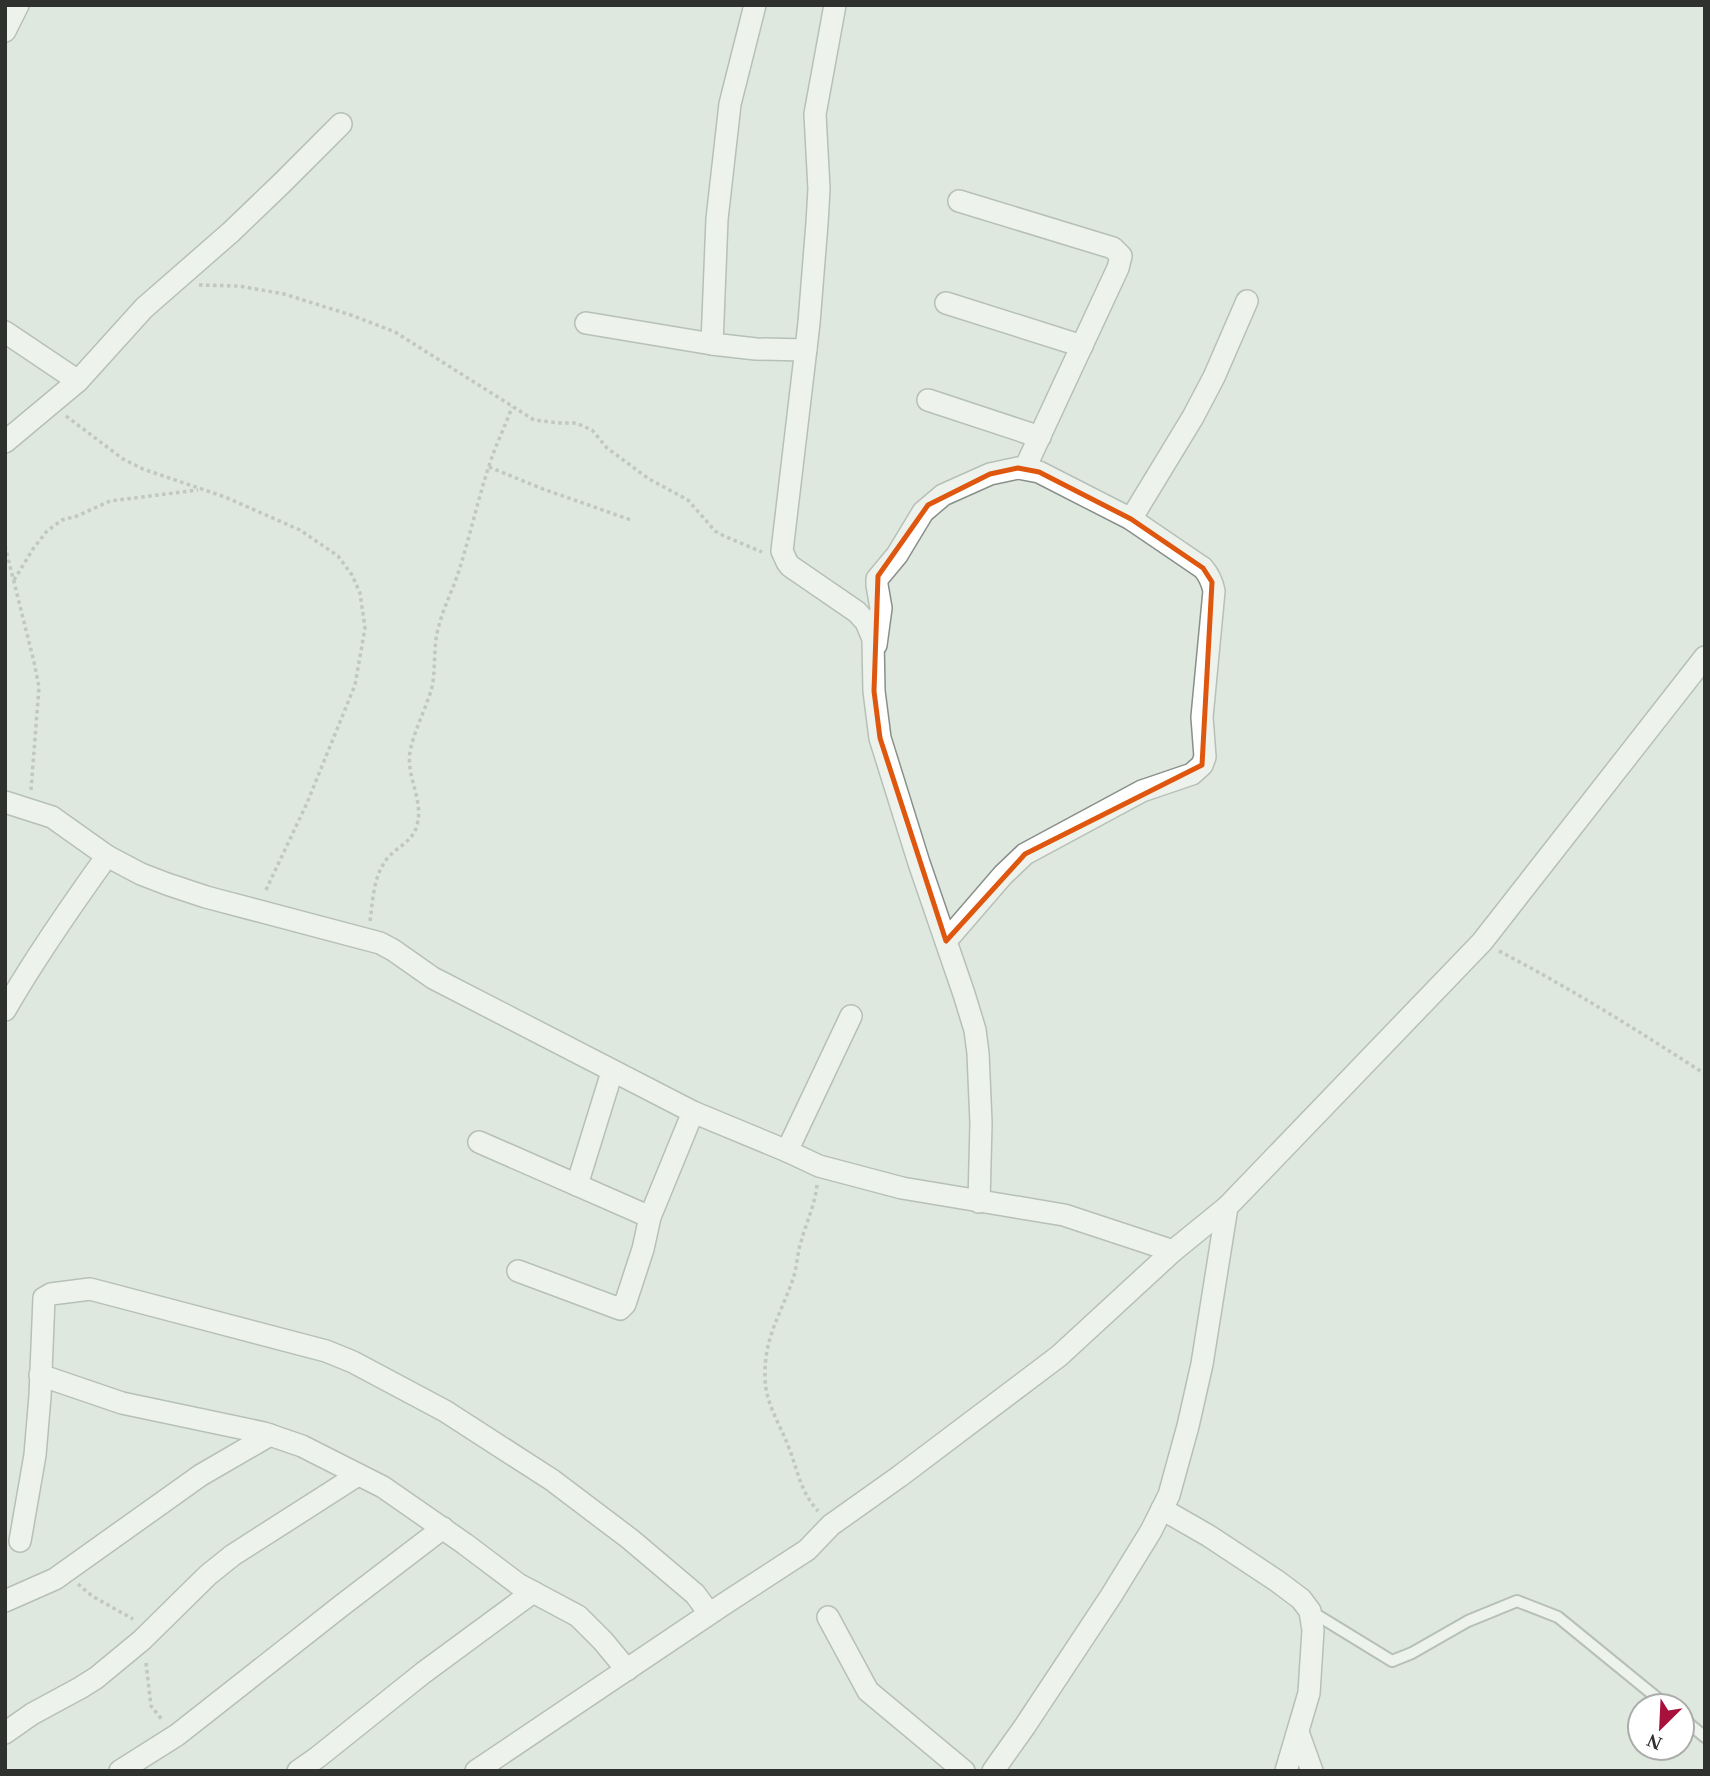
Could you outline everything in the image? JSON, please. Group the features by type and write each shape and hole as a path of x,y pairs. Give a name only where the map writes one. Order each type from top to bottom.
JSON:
{"street":[{"path":"5,31 19,5"},
{"path":"712,344 717,219 730,104 755,5"},
{"path":"835,5 815,114 819,189 806,350 782,551 787,562 798,572 857,612 866,622 875,651"},
{"path":"5,442 78,381 144,308 274,191 341,124"},
{"path":"959,201 1112,248 1121,256 1118,268 1025,468"},
{"path":"1131,519 1193,417 1214,377 1247,301"},
{"path":"946,303 1082,346"},
{"path":"586,323 712,344 757,349 806,350"},
{"path":"5,332 78,381"},
{"path":"928,400 1040,438"},
{"path":"946,941 1003,875 1025,854 1142,791 1192,774 1202,765 1205,757 1202,717 1214,591 1209,575 1203,568 1131,519 1040,472 1025,468 990,474 936,499 923,512 897,555 877,579 881,608 875,651 874,691 880,738 919,863 975,1030 981,1123 979,1202"},
{"path":"476,1771 807,1550 831,1525 1059,1356 1174,1251 1227,1207 1482,942 1705,657"},
{"path":"5,802 52,817 107,856 167,884 206,897 380,943 433,978 612,1072 693,1112 787,1150 819,1166 902,1188 1065,1214 1174,1251"},
{"path":"5,1010 57,927 107,856"},
{"path":"787,1150 851,1016"},
{"path":"577,1185 612,1072"},
{"path":"518,1271 620,1309 625,1304 643,1249 650,1217 693,1112"},
{"path":"479,1142 650,1217"},
{"path":"992,1769 1025,1726 1111,1596 1151,1531 1169,1495 1202,1364 1227,1207"},
{"path":"20,1541 35,1455 44,1298 51,1294 94,1290 326,1351 353,1362 445,1411 552,1480 630,1539 695,1594 709,1613"},
{"path":"40,1374 122,1403 270,1435 302,1446 383,1488 443,1528 508,1578 578,1615 627,1670"},
{"path":"5,1601 46,1584 64,1573 201,1475 270,1435"},
{"path":"5,1733 32,1714 96,1678 142,1640 208,1575 233,1555 358,1475"},
{"path":"1162,1509 1277,1581 1301,1598 1310,1611 1313,1630 1309,1693 1286,1771"},
{"path":"120,1771 177,1735 443,1528"},
{"path":"298,1771 534,1592"},
{"path":"828,1617 868,1691 964,1771"},
{"path":"1298,1732 1312,1771"}],"lane":[{"path":"1310,1611 1392,1661 1412,1653 1468,1621 1517,1601 1558,1617 1650,1692"}],"path":[{"path":"171,285 239,286 284,294 395,332 534,420 576,424 592,430 607,448 622,460 649,479 688,500 715,531 787,562"},
{"path":"51,404 123,459 143,469 225,497 300,530 338,556 352,575 360,593 365,628 355,685 307,803 257,910"},
{"path":"367,939 377,879 384,863 409,840 417,826 420,813 411,774 410,755 431,689 438,628 461,565 489,467 512,407"},
{"path":"489,467 632,520"},
{"path":"14,580 47,531 62,520 110,501 202,489"},
{"path":"5,546 38,687 30,810"},
{"path":"1482,942 1569,988 1705,1074"},
{"path":"819,1166 816,1198 800,1245 794,1278 769,1340 765,1376 772,1412 789,1448 800,1483 809,1501 831,1525"},
{"path":"64,1573 92,1596 136,1622 145,1655 151,1706 177,1735"}],"highlighted area":[{"path":"1018,468 1039,472 1131,519 1203,568 1212,582 1202,765 1025,854 946,941 880,738 874,691 878,576 928,505 990,474"}]}
